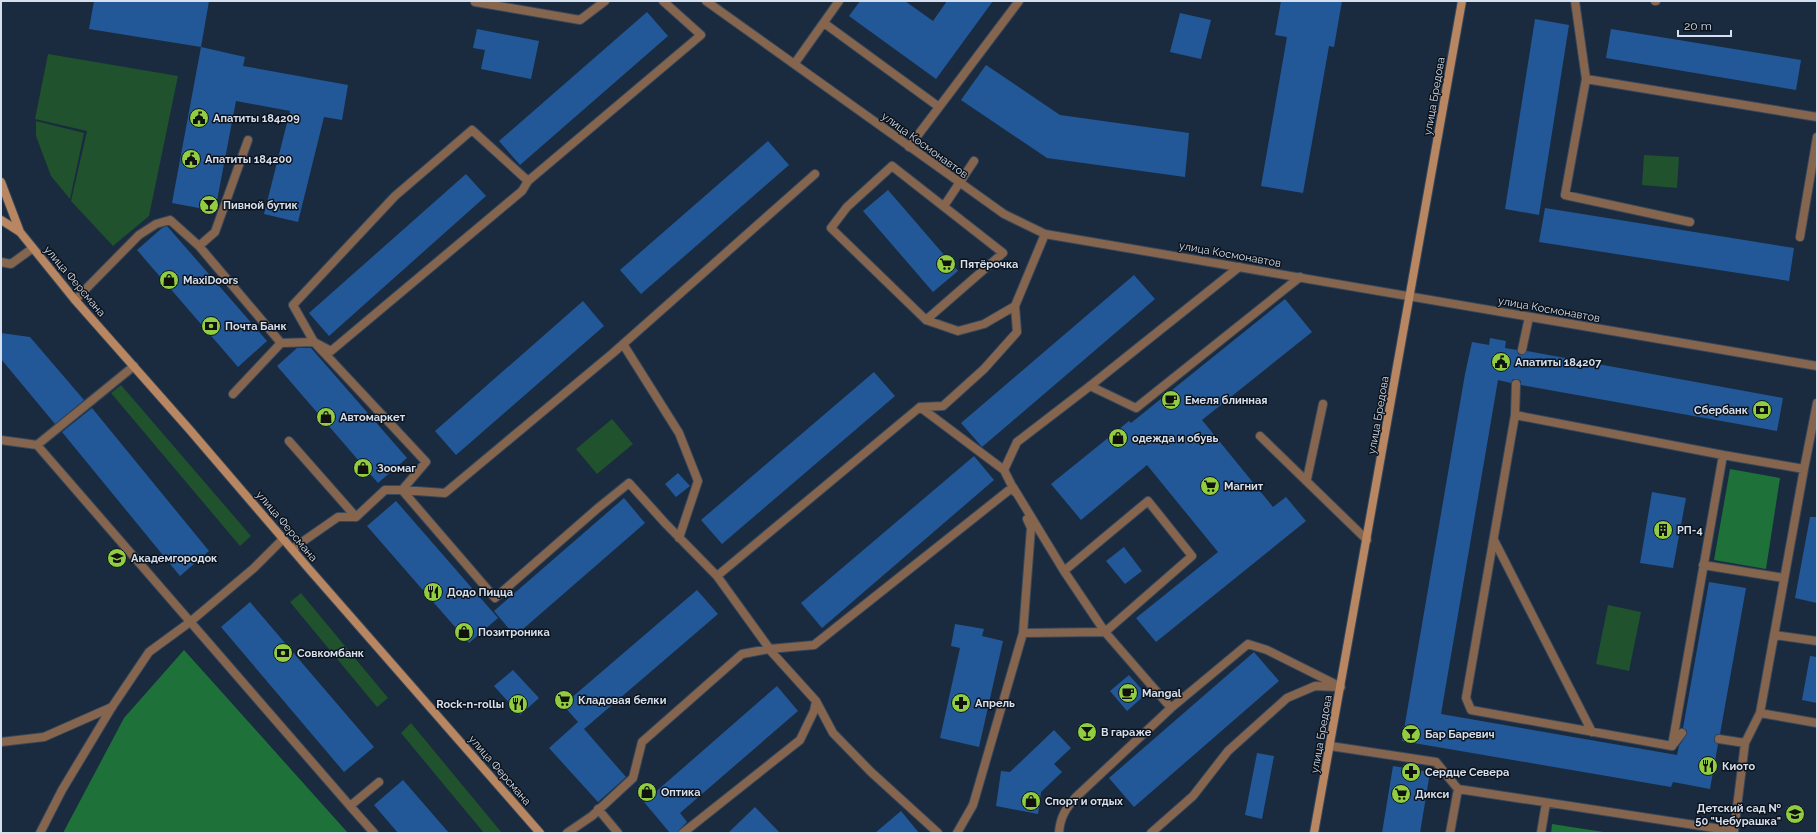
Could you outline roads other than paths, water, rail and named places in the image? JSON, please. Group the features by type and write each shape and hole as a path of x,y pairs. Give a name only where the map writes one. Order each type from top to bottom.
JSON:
{"street":[{"path":"475,2 580,20 605,1"},
{"path":"234,394 281,343 314,342 331,351 522,191 528,181 701,35 663,1"},
{"name":"улица Космонавтов","path":"706,1 795,63 960,184 1004,214 1045,234 1817,366"},
{"path":"795,63 839,1"},
{"path":"909,147 1019,1"},
{"name":"улица Бредова","path":"1314,833 1462,1"},
{"path":"1575,1 1586,79 1565,195 1690,222"},
{"path":"824,23 939,107"},
{"path":"1586,79 1817,117"},
{"path":"402,490 426,462 314,342 293,305 395,196 472,130 528,181"},
{"path":"1800,237 1817,138"},
{"path":"199,246 215,232 248,140"},
{"path":"944,206 974,161"},
{"path":"926,320 1003,253 892,166 847,207 830,228 926,320 958,331 984,324 1015,306"},
{"path":"292,549 338,517 356,516 385,490 444,493 623,344 815,174"},
{"name":"улица Ферсмана","path":"1,182 20,232 75,300 540,833"},
{"name":"улица Ферсмана","path":"1,220 20,232"},
{"path":"75,300 139,235 156,224 170,220 199,246 281,343"},
{"path":"717,576 920,407 943,406 984,369 1017,332 1015,306 1045,234"},
{"path":"1,262 11,264 33,248"},
{"path":"1004,470 1017,442 1090,386 1239,266"},
{"path":"1090,386 1136,408 1300,277"},
{"path":"1522,350 1530,317"},
{"path":"623,344 679,433 698,481 679,538"},
{"path":"37,445 134,366"},
{"path":"1516,384 1515,415 1466,698 1471,710 1672,746"},
{"path":"1330,746 1436,762 1458,789 1734,831 1745,743 1760,713 1817,403"},
{"path":"1307,479 1323,404"},
{"path":"920,407 1004,470 1064,571 1105,632 1172,708"},
{"path":"1515,415 1804,470"},
{"path":"1260,436 1307,479 1367,540"},
{"path":"1,440 37,445 374,833"},
{"path":"289,441 356,516"},
{"path":"1672,746 1723,455"},
{"path":"402,490 495,598 598,508 629,483 679,538 717,576 769,648 816,701 833,733 871,772 938,833"},
{"path":"957,833 973,805 1023,633 1031,528 1013,487"},
{"path":"567,833 592,816 633,778 642,742 742,654 769,648 814,645 1013,487"},
{"path":"1023,633 1105,632 1192,556 1148,501 1064,571"},
{"path":"40,833 62,790 112,707 149,652 190,622 254,568 283,539"},
{"path":"1494,540 1592,732"},
{"path":"1703,565 1784,578"},
{"path":"1774,635 1817,641"},
{"path":"1059,833 1059,824 1064,810 1076,796 1172,708 1248,644 1267,650 1341,687"},
{"path":"1151,833 1193,796 1228,751 1287,698 1315,686 1341,687"},
{"path":"683,833 800,740 814,711 816,701"},
{"path":"1,742 44,737 112,707"},
{"path":"1760,713 1817,723"},
{"path":"1672,746 1682,733"},
{"path":"1719,739 1745,743"},
{"path":"350,806 379,782"},
{"path":"1450,833 1458,789"},
{"path":"1541,833 1546,803"},
{"path":"598,810 618,833"}],"place":[{"name":"Апатиты 184209","path":"199,118"},
{"name":"Апатиты 184200","path":"191,159"},
{"name":"Пивной бутик","path":"209,205"},
{"name":"Пятёрочка","path":"946,264"},
{"name":"MaxiDoors","path":"169,280"},
{"name":"Почта Банк","path":"211,326"},
{"name":"Апатиты 184207","path":"1501,362"},
{"name":"Емеля блинная","path":"1171,400"},
{"name":"Сбербанк","path":"1762,410"},
{"name":"Автомаркет","path":"326,417"},
{"name":"одежда и обувь","path":"1118,438"},
{"name":"Зоомаг","path":"363,468"},
{"name":"Магнит","path":"1210,486"},
{"name":"РП-4","path":"1663,530"},
{"name":"Академгородок","path":"117,558"},
{"name":"Додо Пицца","path":"433,592"},
{"name":"Позитроника","path":"464,632"},
{"name":"Совкомбанк","path":"283,653"},
{"name":"Mangal","path":"1128,693"},
{"name":"Кладовая белки","path":"564,700"},
{"name":"Апрель","path":"961,703"},
{"name":"Rock-n-rollы","path":"518,704"},
{"name":"В гараже","path":"1087,732"},
{"name":"Бар Баревич","path":"1411,734"},
{"name":"Киото","path":"1708,766"},
{"name":"Сердце Севера","path":"1411,772"},
{"name":"Оптика","path":"647,792"},
{"name":"Дикси","path":"1401,794"},
{"name":"Спорт и отдых","path":"1031,801"},
{"name":"Детский сад № 50 \"Чебурашка\"","path":"1795,814"}]}
